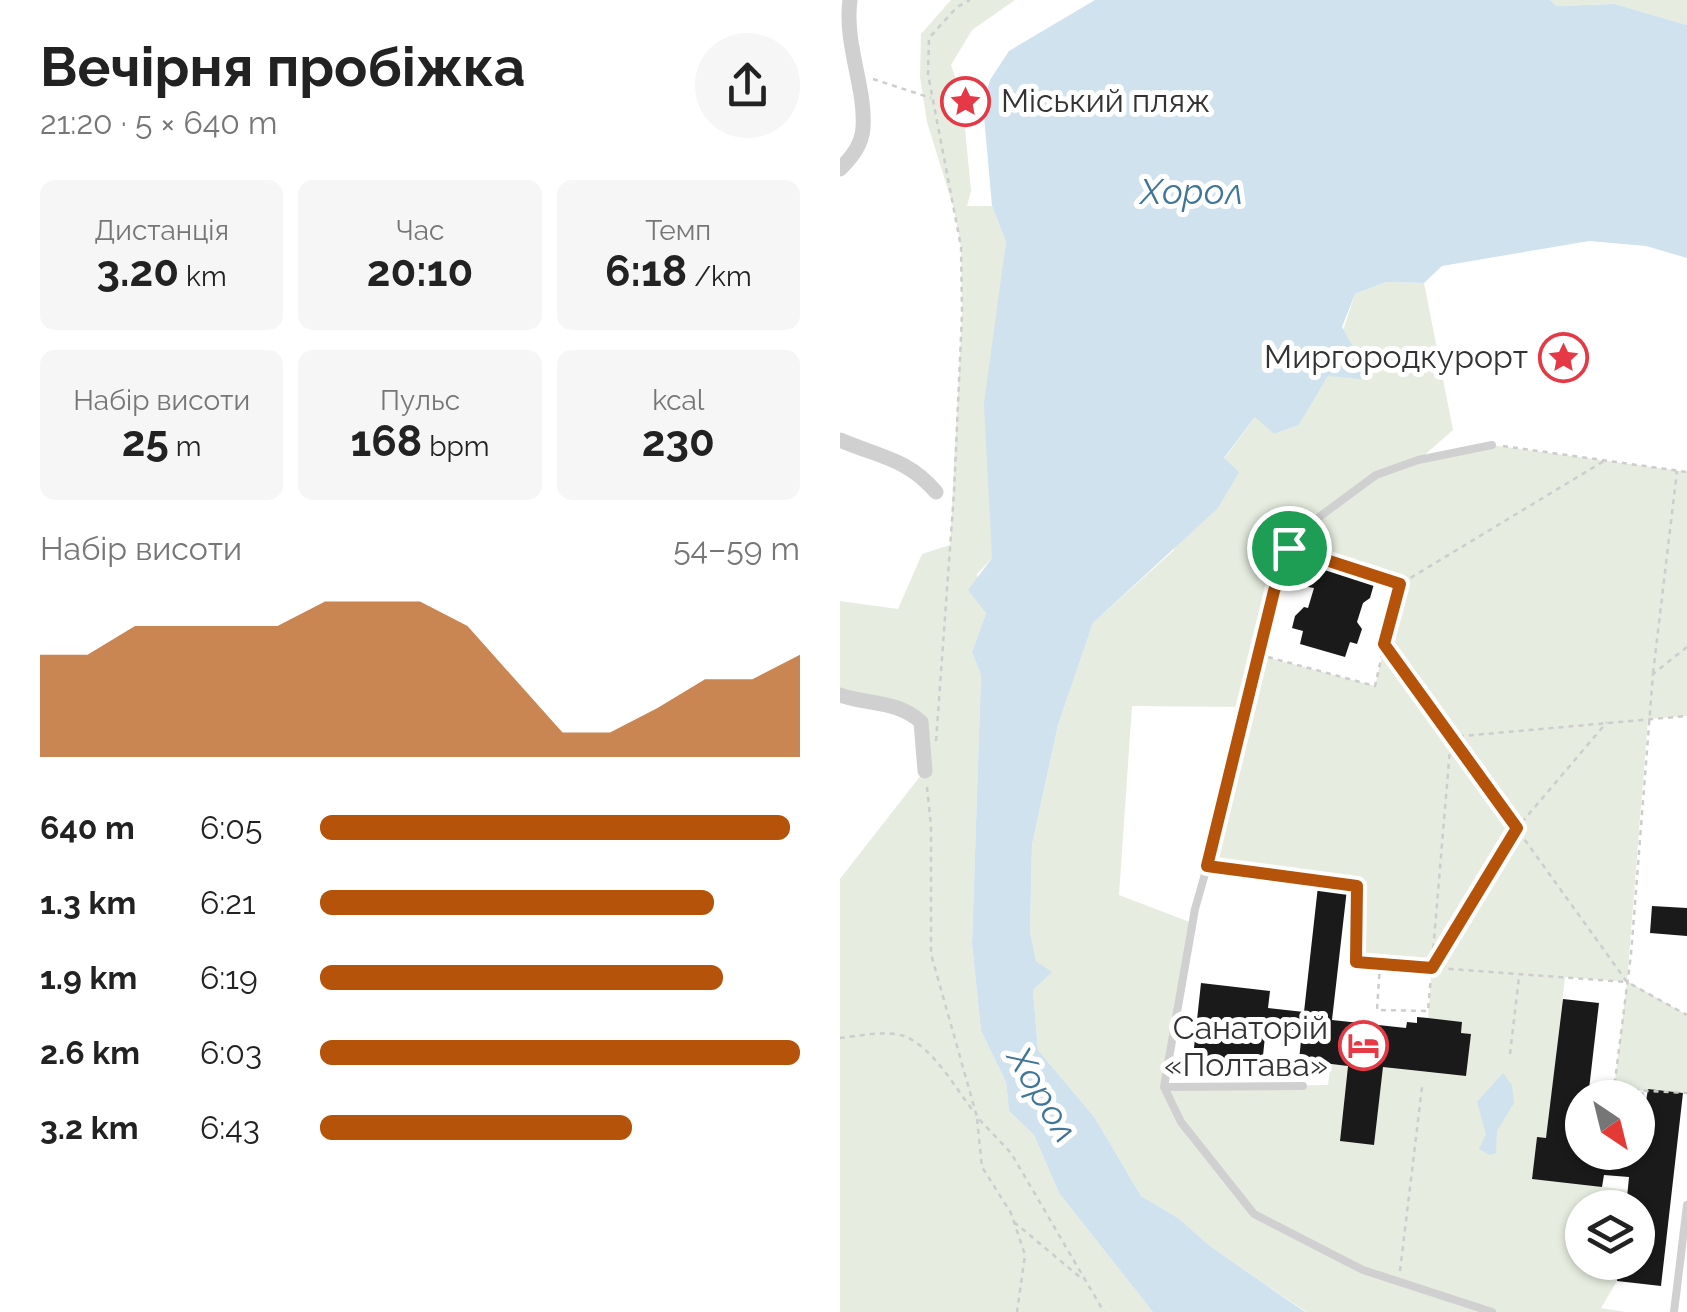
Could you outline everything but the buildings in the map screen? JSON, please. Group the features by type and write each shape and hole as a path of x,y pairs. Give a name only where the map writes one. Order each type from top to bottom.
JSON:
{"street":[{"path":"840,169 864,129 850,0"},
{"path":"840,440 904,463 918,471 936,492"},
{"path":"840,695 882,702 910,712 921,722 924,770"}],"lane":[{"path":"1492,445 1418,460 1376,475 1311,522 1289,548 1195,909 1164,1088 1181,1122 1254,1214 1363,1270 1492,1312"},
{"path":"1164,1088 1303,1086"},
{"path":"1674,1312 1687,1204"}],"path":[{"path":"970,0 956,7 929,38 932,99 960,247 962,314 938,738 924,770 932,826 931,954 977,1117 982,1167 1014,1222 1025,1254 1017,1312"},
{"path":"854,63 878,83 932,99"},
{"path":"1492,445 1687,472"},
{"path":"1259,655 1375,686 1400,584 1604,460"},
{"path":"1615,1080 1628,982 1648,718 1676,471"},
{"path":"1289,548 1400,584"},
{"path":"1384,644 1628,982"},
{"path":"1653,674 1687,647"},
{"path":"1451,738 1687,716"},
{"path":"1432,968 1517,828 1607,722"},
{"path":"1380,964 1377,1010 1428,1010 1451,738"},
{"path":"1207,866 1357,886 1356,962 1628,982 1687,1014"},
{"path":"1510,1054 1519,976"},
{"path":"840,1038 904,1036 933,1059 977,1117 1011,1153 1104,1312"},
{"path":"1398,1282 1422,1087"},
{"path":"1655,1091 1687,1093"},
{"path":"1014,1222 1086,1282"}],"shaded area":[{"path":"951,0 1015,0 972,30 951,65 962,97 971,191 967,206 992,206 1006,242 1000,296 992,558 977,574 986,613 972,652 981,675 972,944 981,1031 1006,1082 1009,1111 1034,1135 1059,1193 1153,1312 840,1312 840,879 925,770 921,722 840,695 840,601 898,609 922,554 950,545 962,314 961,247 954,209 927,122 920,77 921,34"},
{"path":"1550,0 1687,0 1687,25 1615,4 1555,6"},
{"path":"1386,282 1424,283 1453,430 1421,458 1492,445 1687,472 1687,716 1648,719 1627,981 1687,1015 1687,1093 1655,1091 1655,1080 1615,1080 1627,982 1565,977 1547,1138 1537,1138 1532,1178 1628,1190 1565,1190 1565,1280 1617,1280 1601,1308 1625,1312 1306,1312 1210,1246 1178,1218 1141,1196 1095,1118 1038,1050 1033,990 1051,972 1036,961 1030,933 1032,845 1058,725 1093,623 1173,551 1224,459 1256,416 1274,434 1299,425 1328,376 1355,294","holes":["1290,548 1400,584 1375,686 1259,655","1132,706 1245,707 1207,866 1357,886 1356,962 1432,968 1428,1018 1462,1022 1461,1033 1471,1034 1466,1076 1399,1069 1384,1057 1374,1145 1340,1141 1349,1054 1332,1052 1328,1085 1164,1087 1192,923 1119,895"]}],"water":[{"name":"Хорол","path":"1095,0 1550,0 1556,6 1615,4 1687,25 1687,258 1646,246 1589,241 1442,266 1424,283 1386,282 1355,294 1342,327 1371,380 1328,376 1299,425 1274,434 1255,417 1224,458 1239,472 1218,508 1093,623 1058,725 1032,845 1030,932 1036,961 1052,972 1033,990 1038,1050 1095,1118 1141,1196 1178,1218 1210,1246 1305,1312 1153,1312 1059,1193 1034,1135 1009,1111 1006,1082 981,1031 972,944 981,675 972,652 986,613 968,590 992,558 984,404 1006,242 992,206 983,105 990,80 1009,51"},
{"path":"1503,1073 1512,1085 1514,1103 1497,1131 1496,1153 1490,1155 1479,1149 1486,1134 1477,1102"}],"place":[{"name":"Міський пляж","path":"966,101"},
{"name":"Миргородкурорт","path":"1563,357"},
{"name":"Санаторій «Полтава»","path":"1363,1046"}],"route":[{"path":"1289,548 1400,584 1384,644 1517,828 1432,968 1356,962 1357,886 1207,866 1274,591 1289,548"}]}
